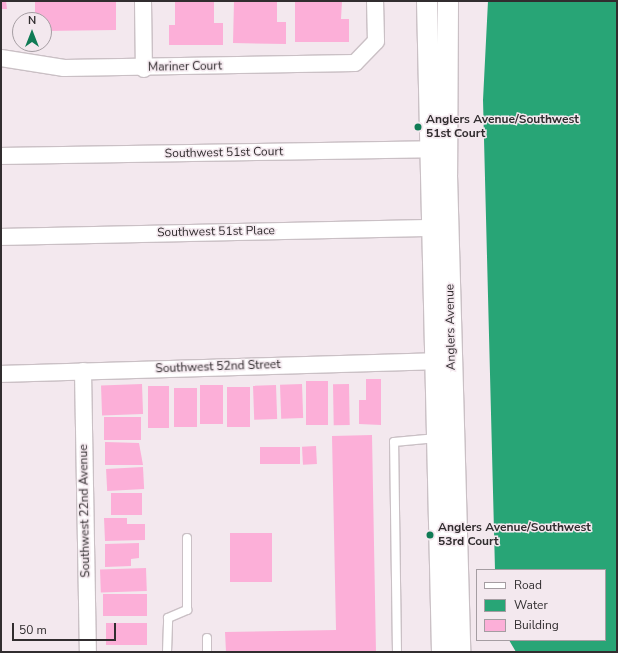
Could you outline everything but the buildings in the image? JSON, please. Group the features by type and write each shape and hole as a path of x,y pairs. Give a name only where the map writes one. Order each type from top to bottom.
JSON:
{"street":[{"path":"143,1 144,68"},
{"name":"Mariner Court","path":"1,58 64,68 144,68 354,63 366,53 376,41 375,1"},
{"name":"Anglers Avenue","path":"427,1 438,149 460,652"},
{"name":"Anglers Avenue","path":"442,652 431,228 448,1"},
{"name":"Southwest 51st Court","path":"1,156 438,149"},
{"name":"Southwest 51st Place","path":"1,237 431,228"},
{"name":"Southwest 52nd Street","path":"1,374 435,361"},
{"name":"Southwest 22nd Avenue","path":"82,371 88,652"}],"lane":[{"path":"397,652 394,442 437,438"},
{"path":"167,652 168,618 187,610 187,538"},
{"path":"207,638 207,652"}],"water":[{"path":"488,1 617,1 617,652 516,652 510,641 606,641 606,569 495,569 483,100"}],"place":[{"name":"Anglers Avenue/Southwest 51st Court","path":"418,127"},
{"name":"Anglers Avenue/Southwest 53rd Court","path":"430,535"}]}
